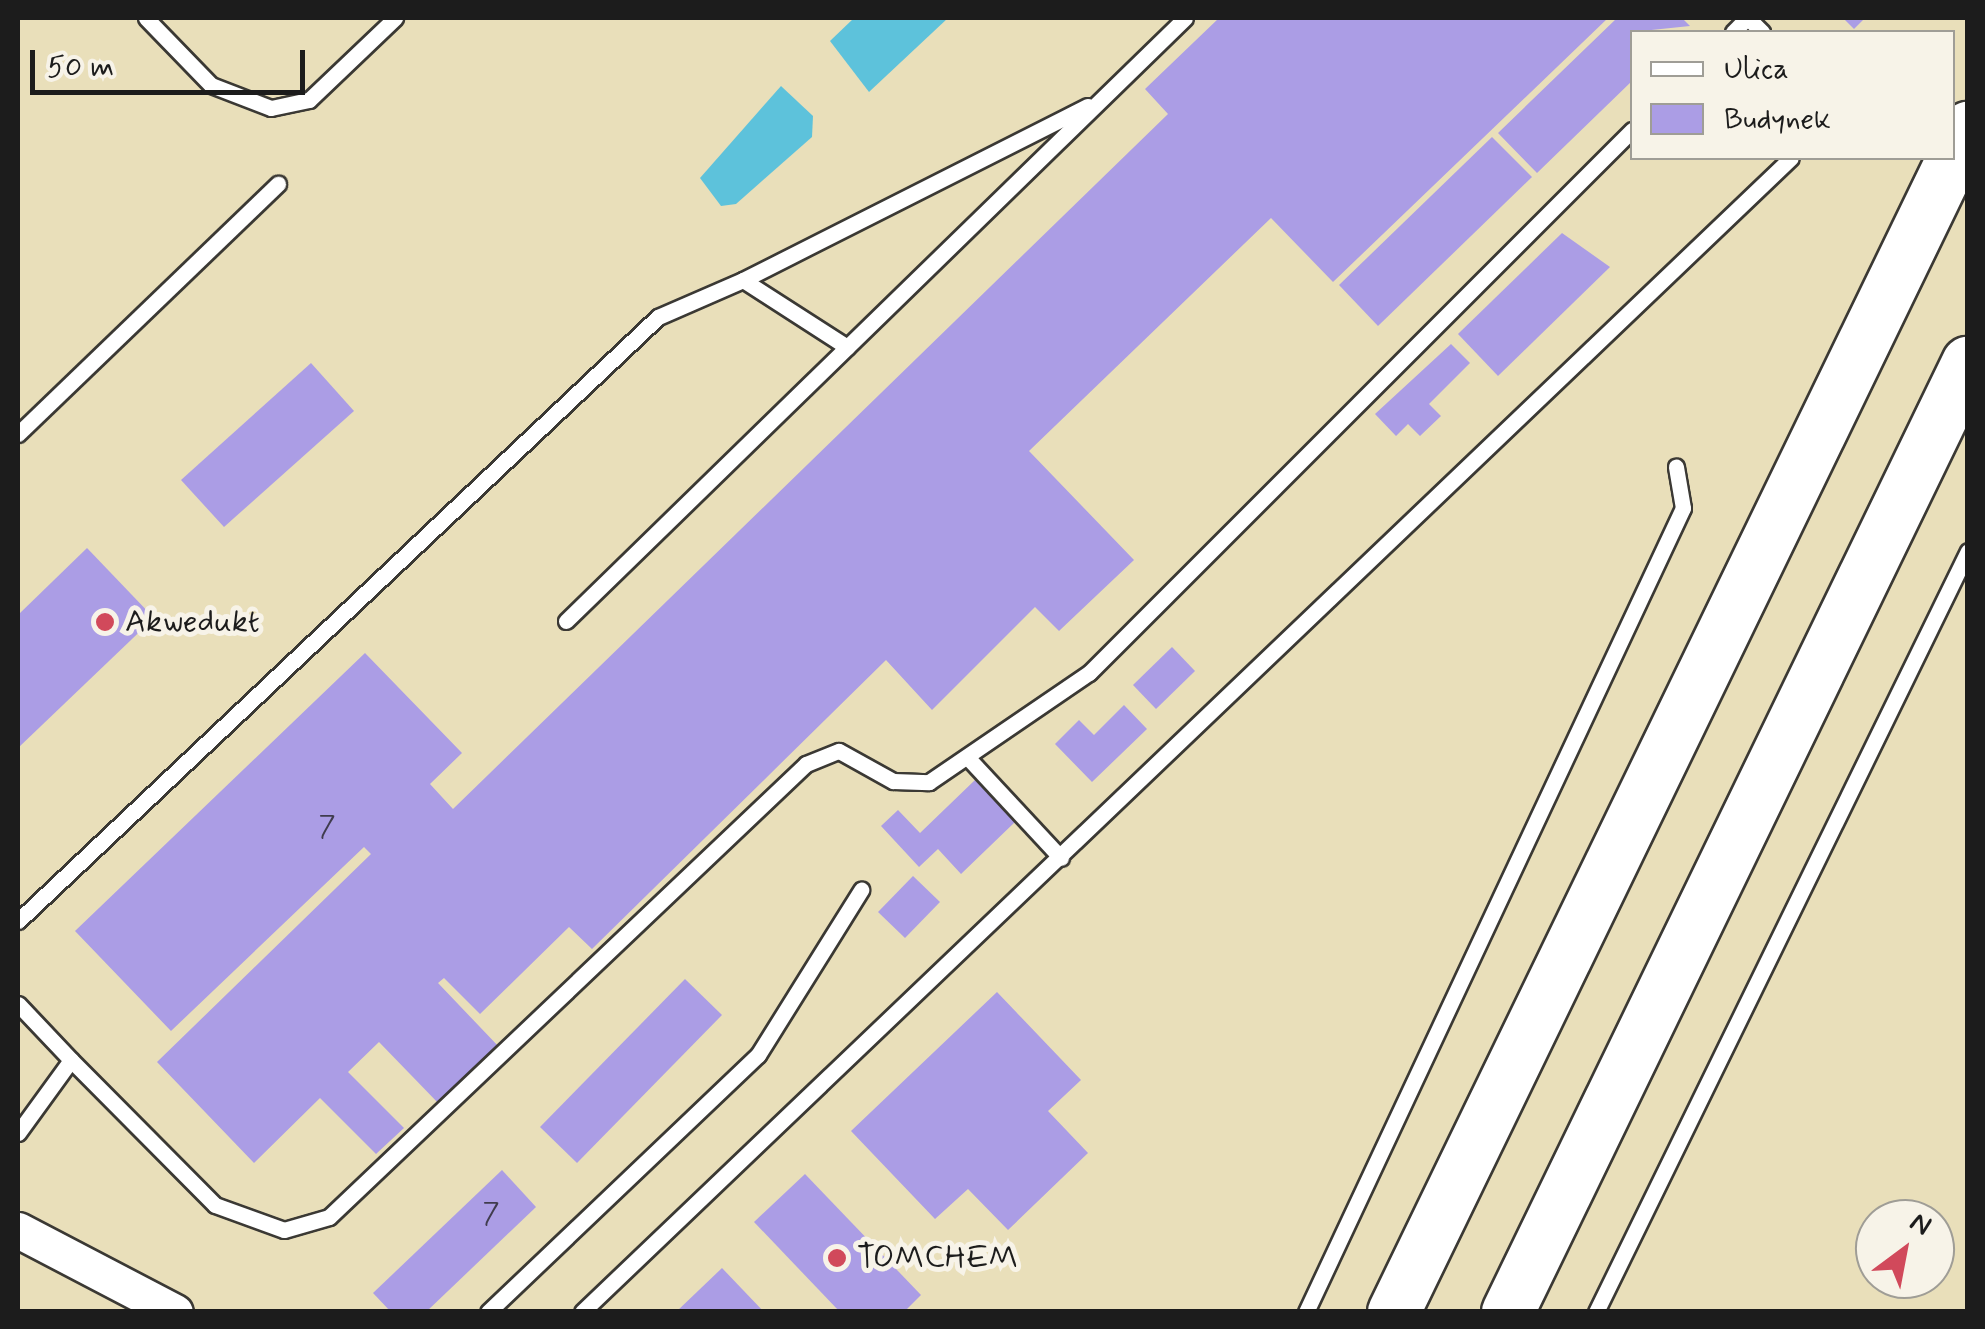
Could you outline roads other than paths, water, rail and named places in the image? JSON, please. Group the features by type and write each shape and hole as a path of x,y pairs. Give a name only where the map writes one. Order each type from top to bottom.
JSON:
{"highway":[{"path":"1955,155 1968,128"},
{"path":"1394,1312 1952,160"},
{"path":"1508,1312 1968,363"}],"street":[{"path":"18,1230 175,1312"}],"lane":[{"path":"146,18 211,85 270,108 310,100 394,18"},
{"path":"566,621 1185,18"},
{"path":"18,921 626,342 677,306 742,280 1102,98"},
{"path":"18,1004 215,1205 268,1228 316,1224 388,1170 806,764 839,751 912,784 969,759 1090,673 1630,132"},
{"path":"582,1312 1789,160"},
{"path":"18,434 278,184"},
{"path":"742,280 847,346"},
{"path":"1306,1312 1682,508 1676,467"},
{"path":"1596,1312 1968,551"},
{"path":"969,759 1060,858"},
{"path":"488,1312 758,1055 861,890"},
{"path":"18,1133 71,1060"}],"water":[{"path":"854,18 948,18 869,92 830,41"},
{"path":"781,86 813,116 812,137 736,204 721,206 700,178"}],"place":[{"name":"Akwedukt","path":"105,622"},
{"name":"TOMCHEM","path":"837,1258"}]}
